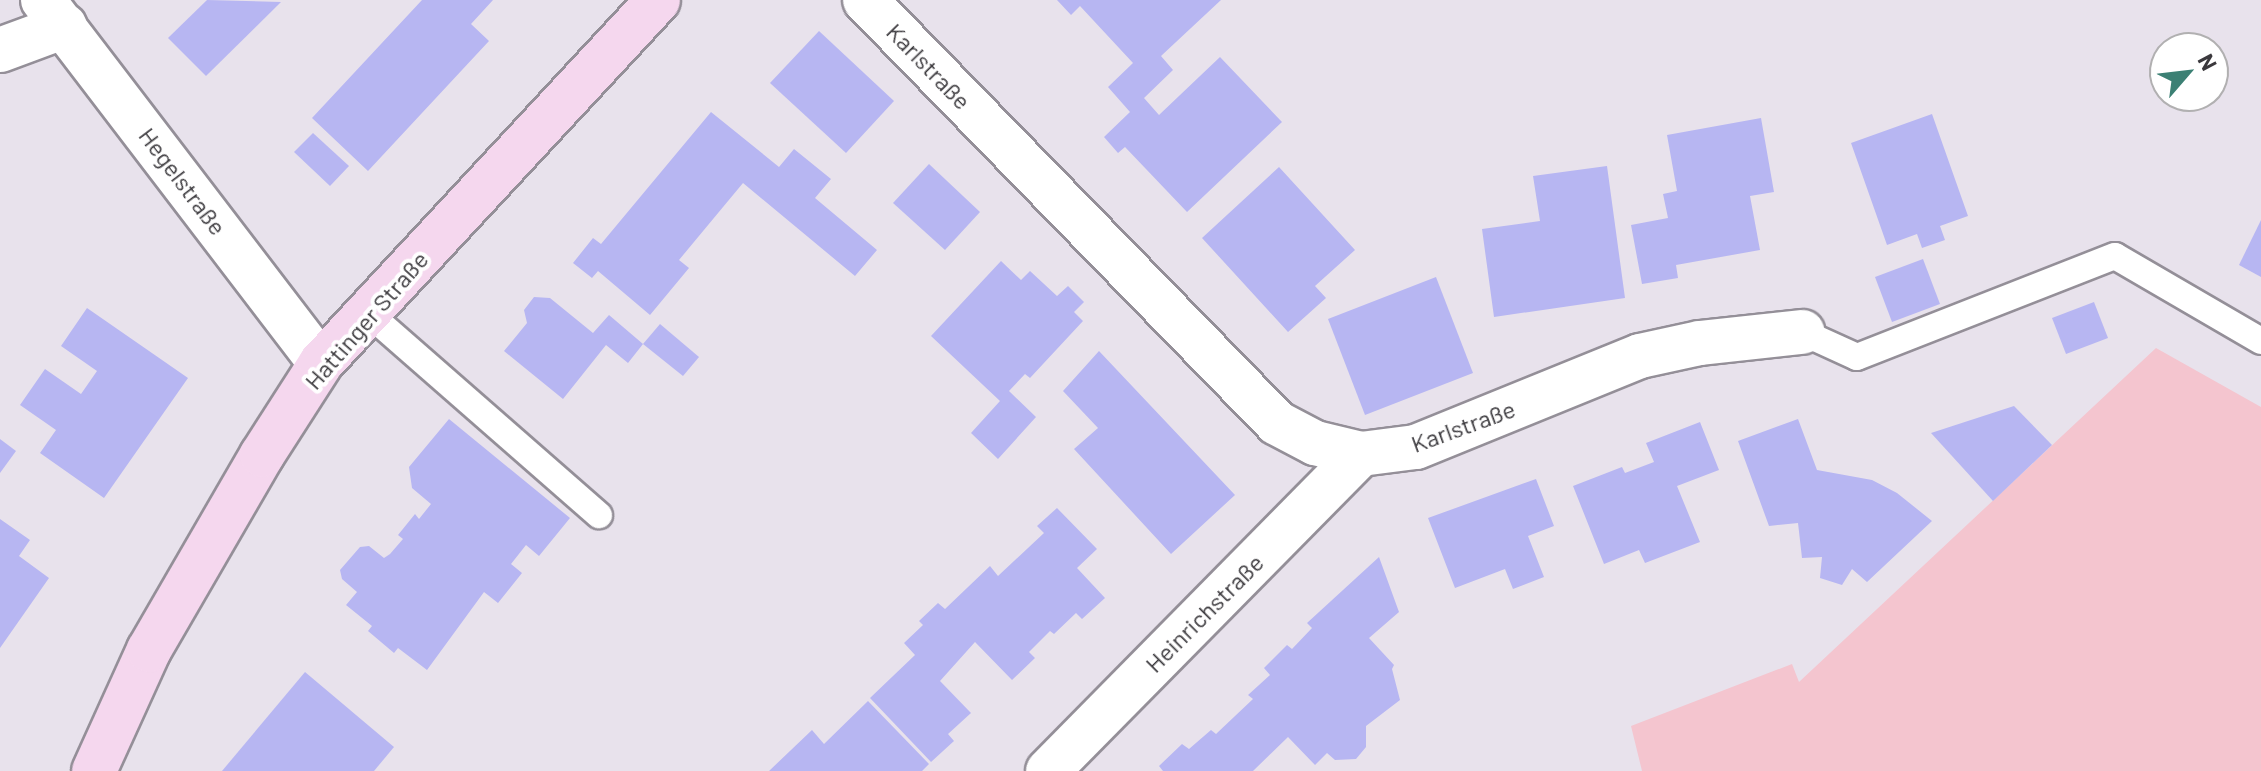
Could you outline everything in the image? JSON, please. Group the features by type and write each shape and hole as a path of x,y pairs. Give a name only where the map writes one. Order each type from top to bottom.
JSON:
{"main road":[{"name":"Hattinger Straße","path":"97,769 149,650 262,455 321,363 658,0"}],"street":[{"name":"Karlstraße","path":"865,0 1277,423 1315,443 1361,454 1416,447 1640,356 1700,343 1802,332"},
{"path":"0,50 54,13"},
{"name":"Hegelstraße","path":"54,13 321,363"},
{"name":"Heinrichstraße","path":"1048,771 1361,454"}],"lane":[{"name":"Karlstraße","path":"1802,332 1857,357 2115,256 2261,341"},
{"path":"368,313 599,515"}],"shaded area":[{"path":"2156,348 2261,407 2261,771 1642,771 1631,726 1792,664 1799,682"}],"building":[{"path":"207,0 281,2 206,76 168,38"},
{"path":"422,0 493,0 471,24 489,41 368,171 312,118"},
{"path":"1057,0 1221,0 1161,56 1173,70 1144,98 1159,115 1220,57 1282,122 1187,212 1125,147 1118,153 1104,137 1130,112 1108,87 1133,63 1080,6 1071,15"},
{"path":"819,31 894,101 846,153 770,83"},
{"path":"711,112 779,167 794,149 831,179 815,198 877,250 855,276 743,183 679,260 689,268 650,315 598,271 592,278 573,263 593,238 601,244"},
{"path":"1932,114 1968,216 1940,226 1945,240 1922,248 1917,234 1887,245 1851,143"},
{"path":"1761,118 1774,192 1750,196 1760,250 1676,265 1678,278 1642,284 1631,225 1668,218 1663,194 1677,191 1667,135"},
{"path":"313,133 349,166 330,186 294,152"},
{"path":"929,164 980,212 945,250 893,203"},
{"path":"1607,166 1625,298 1494,317 1482,229 1540,221 1533,176"},
{"path":"1279,167 1355,250 1315,286 1326,298 1288,332 1202,238"},
{"path":"2261,220 2261,277 2239,265"},
{"path":"1923,259 1940,304 1892,322 1875,277"},
{"path":"1001,261 1021,280 1030,271 1057,296 1068,286 1084,302 1074,312 1083,321 1030,378 1025,374 1009,391 1036,417 998,459 971,433 1000,401 931,336"},
{"path":"1436,277 1473,373 1365,415 1328,319"},
{"path":"534,297 550,298 593,333 609,315 643,344 628,363 606,345 563,399 504,351 527,323 524,310"},
{"path":"2094,302 2108,338 2066,354 2052,318"},
{"path":"87,308 188,378 104,498 40,453 56,430 20,405 45,369 81,394 97,371 61,346"},
{"path":"660,324 699,357 683,376 643,344"},
{"path":"1099,351 1235,495 1171,554 1074,449 1098,428 1063,391"},
{"path":"2014,406 2052,445 1993,501 1931,433"},
{"path":"449,419 570,518 539,556 526,545 511,564 522,573 498,603 484,592 427,670 398,648 394,653 368,631 372,626 346,605 357,592 342,579 340,570 360,547 369,546 384,558 390,554 403,539 398,535 415,514 419,519 431,504 412,488 409,467"},
{"path":"1798,419 1817,470 1872,480 1897,493 1932,521 1867,582 1852,569 1842,585 1820,578 1822,557 1802,558 1798,523 1769,526 1738,441"},
{"path":"1700,422 1719,470 1677,486 1700,542 1645,563 1639,550 1604,564 1573,486 1622,467 1625,473 1654,462 1646,443"},
{"path":"0,439 16,451 0,473"},
{"path":"1536,479 1554,526 1528,536 1544,577 1513,589 1505,569 1455,588 1428,518"},
{"path":"1057,508 1097,549 1077,568 1105,598 1082,619 1076,613 1054,634 1050,631 1029,652 1035,658 1012,680 975,642 940,681 971,713 948,734 954,741 931,762 870,698 915,655 904,643 923,625 919,621 938,603 945,609 990,566 998,576 1044,533 1037,526"},
{"path":"0,519 30,540 19,556 49,578 0,648"},
{"path":"1379,557 1399,612 1369,638 1394,665 1392,669 1400,700 1366,726 1366,747 1356,759 1335,760 1327,753 1315,765 1288,737 1253,771 1163,771 1159,766 1182,744 1189,749 1211,730 1216,734 1253,699 1248,695 1270,675 1264,668 1287,645 1292,649 1312,628 1307,623"},
{"path":"305,672 394,747 374,771 222,771"},
{"path":"868,701 929,764 922,771 769,771 812,730 824,744"}]}
